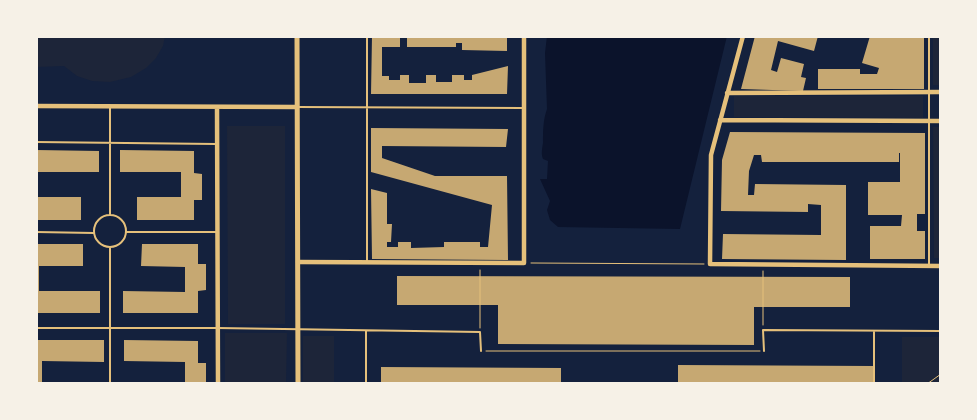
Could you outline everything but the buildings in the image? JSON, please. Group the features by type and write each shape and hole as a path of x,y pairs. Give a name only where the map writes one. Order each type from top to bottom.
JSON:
{"street":[{"path":"297,36 298,384"},
{"path":"298,262 524,263 524,36"},
{"path":"742,36 711,155 710,264 941,266"},
{"path":"727,93 941,92"},
{"path":"36,106 297,107"},
{"path":"217,107 218,384"},
{"path":"720,120 941,121"}],"lane":[{"path":"367,36 367,262"},
{"path":"929,36 930,266"},
{"path":"110,106 110,215"},
{"path":"297,107 524,108"},
{"path":"36,142 217,144"},
{"path":"110,215 122,220 126,232 123,241 110,247 101,244 94,233 98,221 110,215"},
{"path":"36,232 94,233"},
{"path":"126,232 217,232"},
{"path":"110,247 110,384"},
{"path":"36,328 218,328 480,332 480,351"},
{"path":"366,330 366,384"},
{"path":"764,351 763,330 941,331"},
{"path":"874,331 874,384"}],"path":[{"path":"480,263 480,332"},
{"path":"524,263 710,264"},
{"path":"763,264 763,330"},
{"path":"480,351 764,351"},
{"path":"927,384 941,374"}],"shaded area":[{"path":"36,36 165,36 163,46 156,58 146,68 131,77 110,82 92,81 77,76 64,66 36,67"},
{"path":"547,36 727,36 680,229 558,227 550,220 547,210 550,201 540,179 547,179 548,161 543,159 542,153 544,121 547,109 545,53"},
{"path":"933,36 941,36 941,85 933,85"},
{"path":"734,96 923,96 923,118 734,117"},
{"path":"227,126 285,126 285,324 228,324"},
{"path":"933,127 941,127 941,258 934,258"},
{"path":"225,333 287,333 286,384 225,384"},
{"path":"303,336 334,336 334,384 303,384"},
{"path":"902,337 941,337 941,384 902,384"}]}
